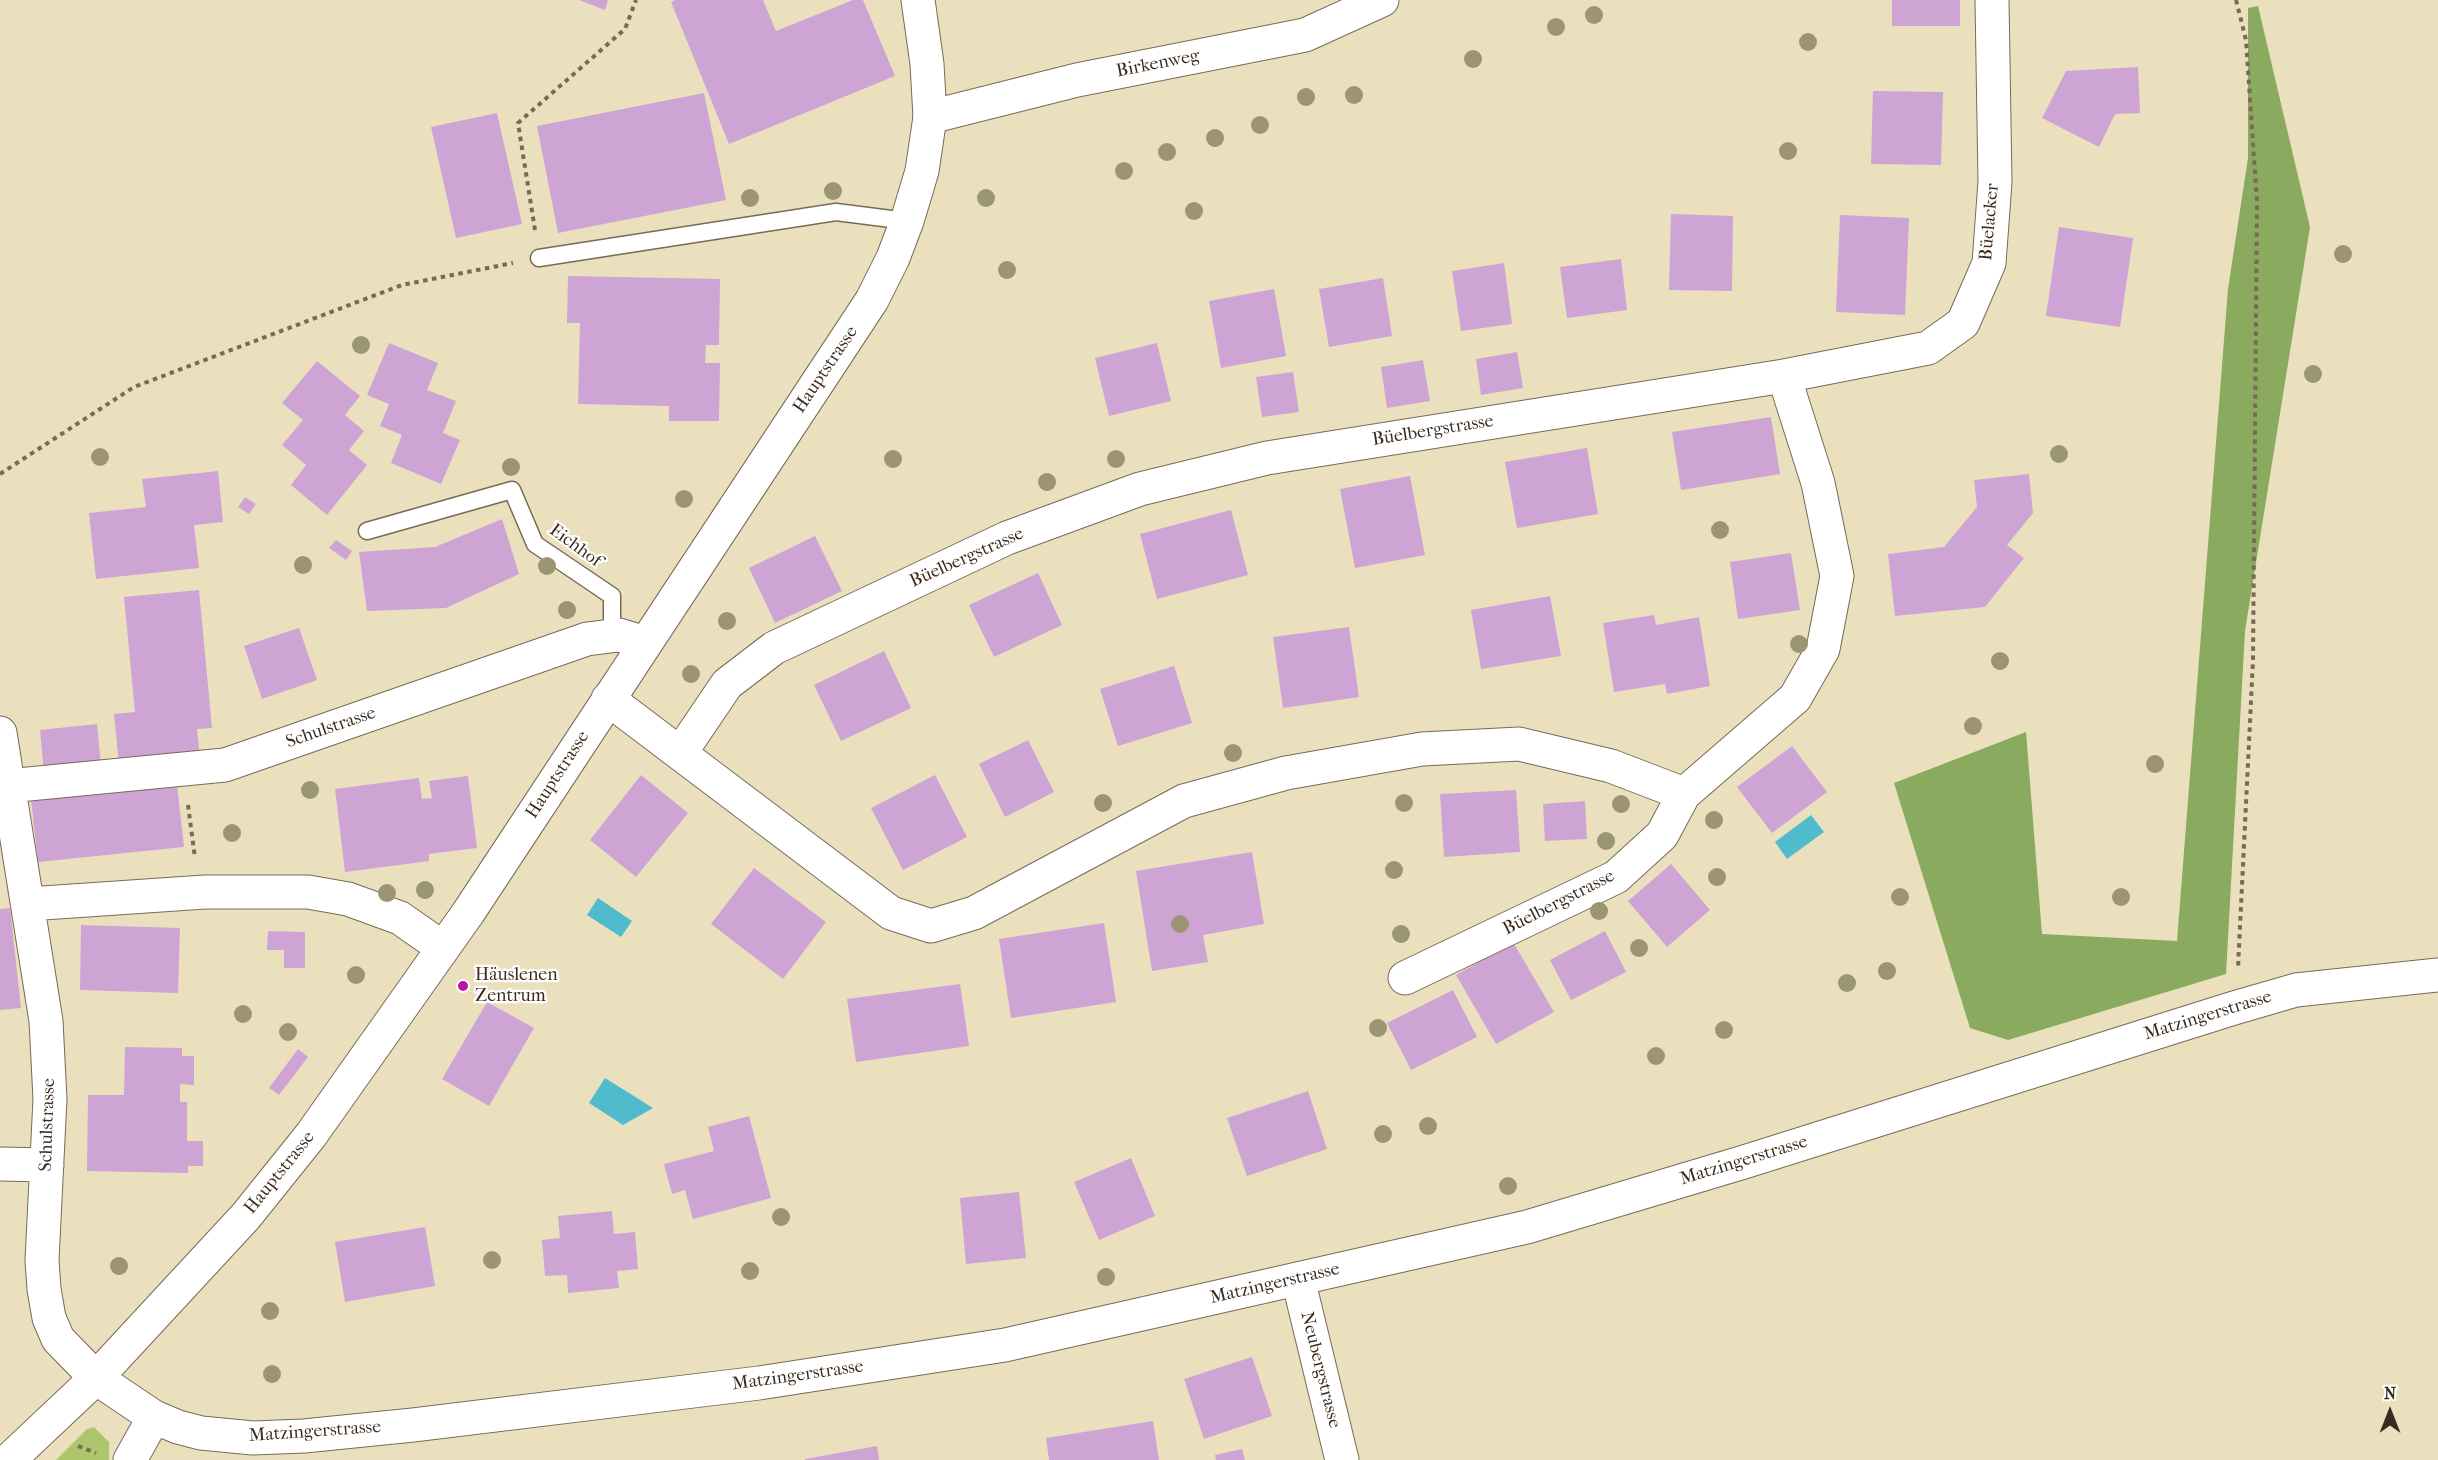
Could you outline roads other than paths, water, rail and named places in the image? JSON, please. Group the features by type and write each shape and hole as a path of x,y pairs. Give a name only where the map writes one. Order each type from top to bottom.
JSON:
{"street":[{"name":"Hauptstrasse","path":"9,1460 96,1378 246,1216 311,1135 443,948 872,300 893,258 922,171 930,117 927,64 918,0"},
{"name":"Birkenweg","path":"930,117 1077,80 1305,35 1382,0"},
{"name":"Büelacker","path":"1784,376 1928,348 1963,323 1989,264 1995,182 1992,0"},
{"name":"Büelbergstrasse","path":"681,752 727,684 774,648 1007,537 1140,489 1267,458 1784,376 1818,483 1837,576 1823,649 1795,698 1684,794 1662,835 1616,877 1406,978"},
{"name":"Schulstrasse","path":"8,786 225,765 587,639 619,635 645,643"},
{"path":"608,699 891,913 931,926 974,914 1184,801 1286,773 1422,749 1520,744 1611,766 1684,794"},
{"name":"Schulstrasse","path":"0,733 46,1021 50,1060 42,1260 49,1318 58,1339 96,1378"},
{"path":"28,904 205,891 308,892 348,899 400,918 443,948"},
{"name":"Matzingerstrasse","path":"96,1378 154,1417 201,1433 253,1438 304,1436 413,1425 759,1383 1005,1345 1527,1227 2296,990 2438,975"},
{"path":"0,1164 47,1165"},
{"name":"Neubergstrasse","path":"1298,1279 1342,1460"},
{"path":"115,1457 154,1417"}],"lane":[{"path":"539,258 836,212 907,221"},
{"name":"Eichhof","path":"367,531 512,490 535,544 612,596 612,636"}],"water":[{"path":"1811,815 1824,832 1787,859 1775,842"},
{"path":"598,898 632,921 621,937 587,915"},
{"path":"605,1078 653,1108 623,1125 589,1103"}],"place":[{"name":"Häuslenen Zentrum","path":"463,986"}]}
